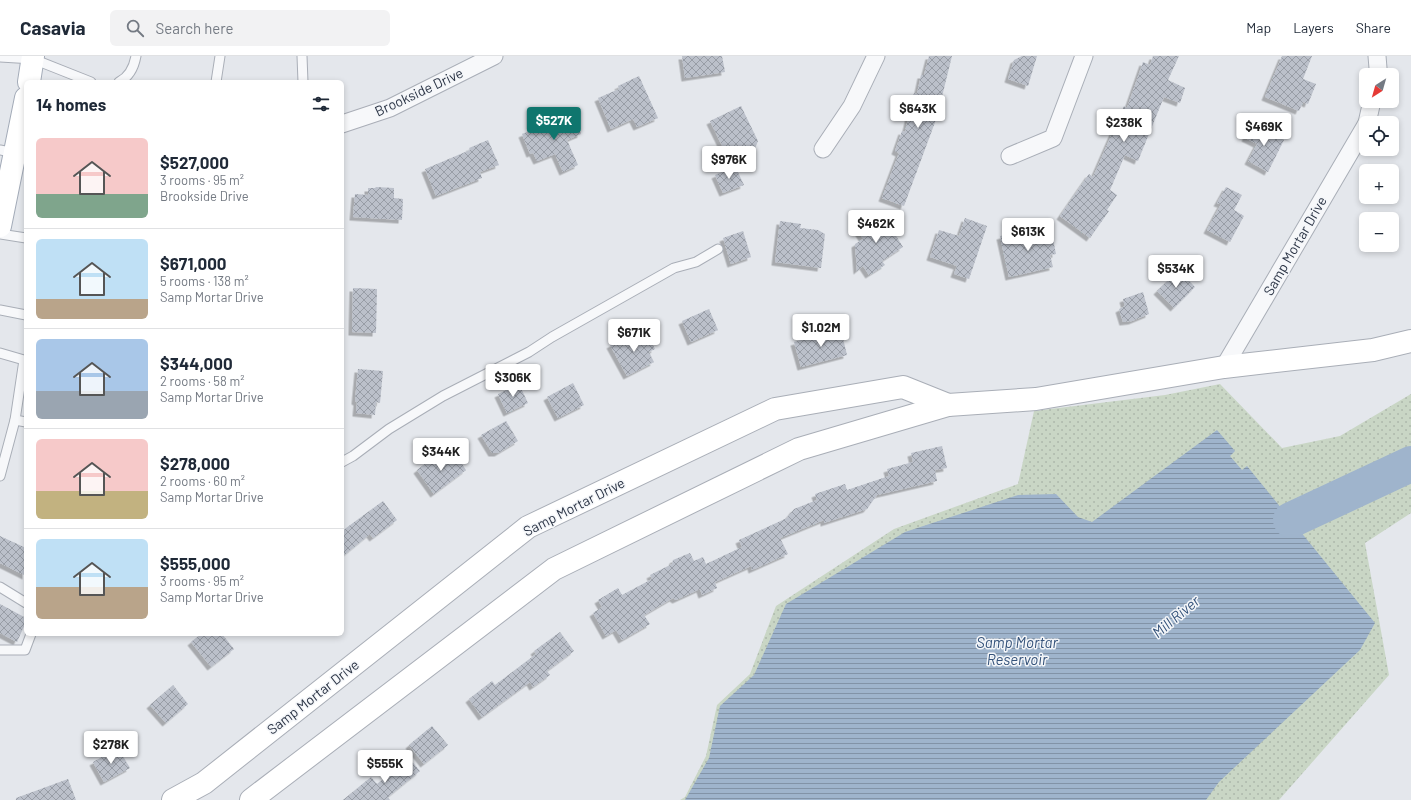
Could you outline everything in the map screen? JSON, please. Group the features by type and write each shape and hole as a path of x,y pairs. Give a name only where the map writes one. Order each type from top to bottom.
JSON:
{"main road":[{"path":"29,80 33,57"},
{"path":"0,226 7,152 24,124"},
{"name":"Samp Mortar Drive","path":"250,800 554,569 799,449 948,405 1036,399 1224,367 1373,350 1411,341"},
{"name":"Samp Mortar Drive","path":"173,800 204,783 528,527 775,409 902,387 948,405"}],"street":[{"name":"Brookside Drive","path":"344,123 390,108 494,56"},
{"path":"823,149 852,106 876,56"},
{"path":"1010,156 1052,138 1084,56"},
{"path":"1377,56 1377,68"},
{"name":"Samp Mortar Drive","path":"1224,367 1359,138"}],"lane":[{"path":"122,80 126,78 134,64 136,56"},
{"path":"216,80 220,56"},
{"path":"302,56 303,80"},
{"path":"0,57 33,57 87,80"},
{"path":"0,234 24,238"},
{"path":"344,461 390,429 444,396 530,352 552,337 674,268 696,262 718,249"},
{"path":"0,310 24,315"},
{"path":"0,353 24,360 15,420 0,476"},
{"path":"15,420 24,422"},
{"path":"0,587 24,602"},
{"path":"0,650 25,650 30,636"}],"green space":[{"name":"Samp Mortar Reservoir","path":"1220,384 1282,448 1340,436 1411,394 1411,513 1365,543 1389,675 1279,800 680,800 685,797 706,756 717,705 750,674 776,606 894,529 1018,484 1034,411 1165,395"}],"water":[{"name":"Samp Mortar Reservoir","path":"1217,430 1235,451 1230,456 1242,470 1247,466 1375,623 1360,650 1219,782 1206,800 685,800 709,758 720,706 754,675 786,604 905,532 1018,495 1056,494 1078,517 1092,522"}],"building":[{"path":"682,56 722,56 725,72 685,78"},
{"path":"929,56 952,56 937,117 904,206 882,198 899,153 895,151 902,131 905,132 914,93 917,94 921,75 924,75"},
{"path":"1022,56 1037,56 1028,86 1008,79 1014,60"},
{"path":"1153,56 1179,56 1168,80 1185,88 1180,103 1164,97 1138,161 1125,155 1110,190 1117,195 1107,210 1109,211 1090,238 1060,216 1089,174 1093,177 1124,106 1127,108 1143,62 1150,65"},
{"path":"1282,56 1312,56 1303,79 1316,84 1308,104 1303,102 1299,111 1265,97"},
{"path":"639,76 658,118 637,127 633,119 611,129 598,98 619,89 618,86"},
{"path":"741,106 758,141 754,151 730,162 710,121"},
{"path":"573,113 581,134 567,140 578,165 563,172 555,154 537,161 533,153 530,154 522,134"},
{"path":"1253,123 1284,140 1268,172 1248,161 1257,144 1245,138"},
{"path":"488,140 499,165 480,172 482,178 436,196 425,169 470,150 469,148"},
{"path":"735,166 744,185 723,193 715,175"},
{"path":"1226,187 1242,195 1234,210 1244,216 1230,242 1207,230 1221,204 1217,203"},
{"path":"368,188 394,188 394,198 403,199 402,220 353,217 355,194 368,195"},
{"path":"881,212 903,247 882,261 885,265 869,275 863,266 857,271 855,244 863,239 856,228"},
{"path":"965,218 987,226 969,279 954,274 957,266 930,257 939,230 959,236"},
{"path":"780,221 801,224 800,228 818,230 825,234 821,268 775,262"},
{"path":"1051,229 1056,254 1050,255 1053,267 1009,277 1000,236 1027,230 1027,234"},
{"path":"743,231 751,257 731,264 723,238"},
{"path":"1179,270 1195,287 1174,308 1157,291"},
{"path":"353,288 377,289 376,333 352,332"},
{"path":"1143,292 1149,314 1132,321 1123,322 1119,309 1125,306 1123,299"},
{"path":"709,309 718,330 691,342 682,321"},
{"path":"841,330 847,355 801,367 794,342"},
{"path":"646,332 655,349 649,352 654,362 627,376 610,345 625,337 627,342"},
{"path":"358,369 383,371 380,403 376,402 375,415 356,413 357,402 355,401"},
{"path":"573,383 584,405 558,418 547,397"},
{"path":"519,384 528,403 507,413 498,394"},
{"path":"506,421 518,441 498,453 492,453 481,435"},
{"path":"942,446 947,468 935,470 937,481 877,495 867,509 824,523 824,520 780,538 788,554 752,570 751,566 715,582 717,588 702,595 700,589 676,600 673,598 644,615 650,624 622,640 616,630 606,636 593,613 602,607 598,600 618,588 622,595 652,579 650,575 672,564 673,560 690,553 694,561 703,557 706,564 742,547 739,540 787,518 794,509 817,500 815,494 845,484 847,490 889,476 887,469 913,462 911,453"},
{"path":"454,452 466,470 434,494 417,470 430,460 434,465"},
{"path":"383,501 397,520 373,538 370,534 344,555 344,530"},
{"path":"0,536 24,547 24,575 0,563"},
{"path":"0,604 24,617 24,626 17,642 0,633"},
{"path":"560,632 574,651 547,671 550,675 533,687 530,682 482,717 469,699 492,681 495,685 536,654 534,651"},
{"path":"198,636 224,636 234,649 211,667 191,642"},
{"path":"173,685 188,704 166,723 150,705"},
{"path":"432,726 448,745 424,764 409,745"},
{"path":"118,748 130,768 104,782 93,762"},
{"path":"409,758 420,771 388,797 390,800 343,800 371,777 377,784"},
{"path":"68,779 76,800 16,800 16,798"}],"waterway":[{"name":"Mill River","path":"1291,520 1411,464"}]}
